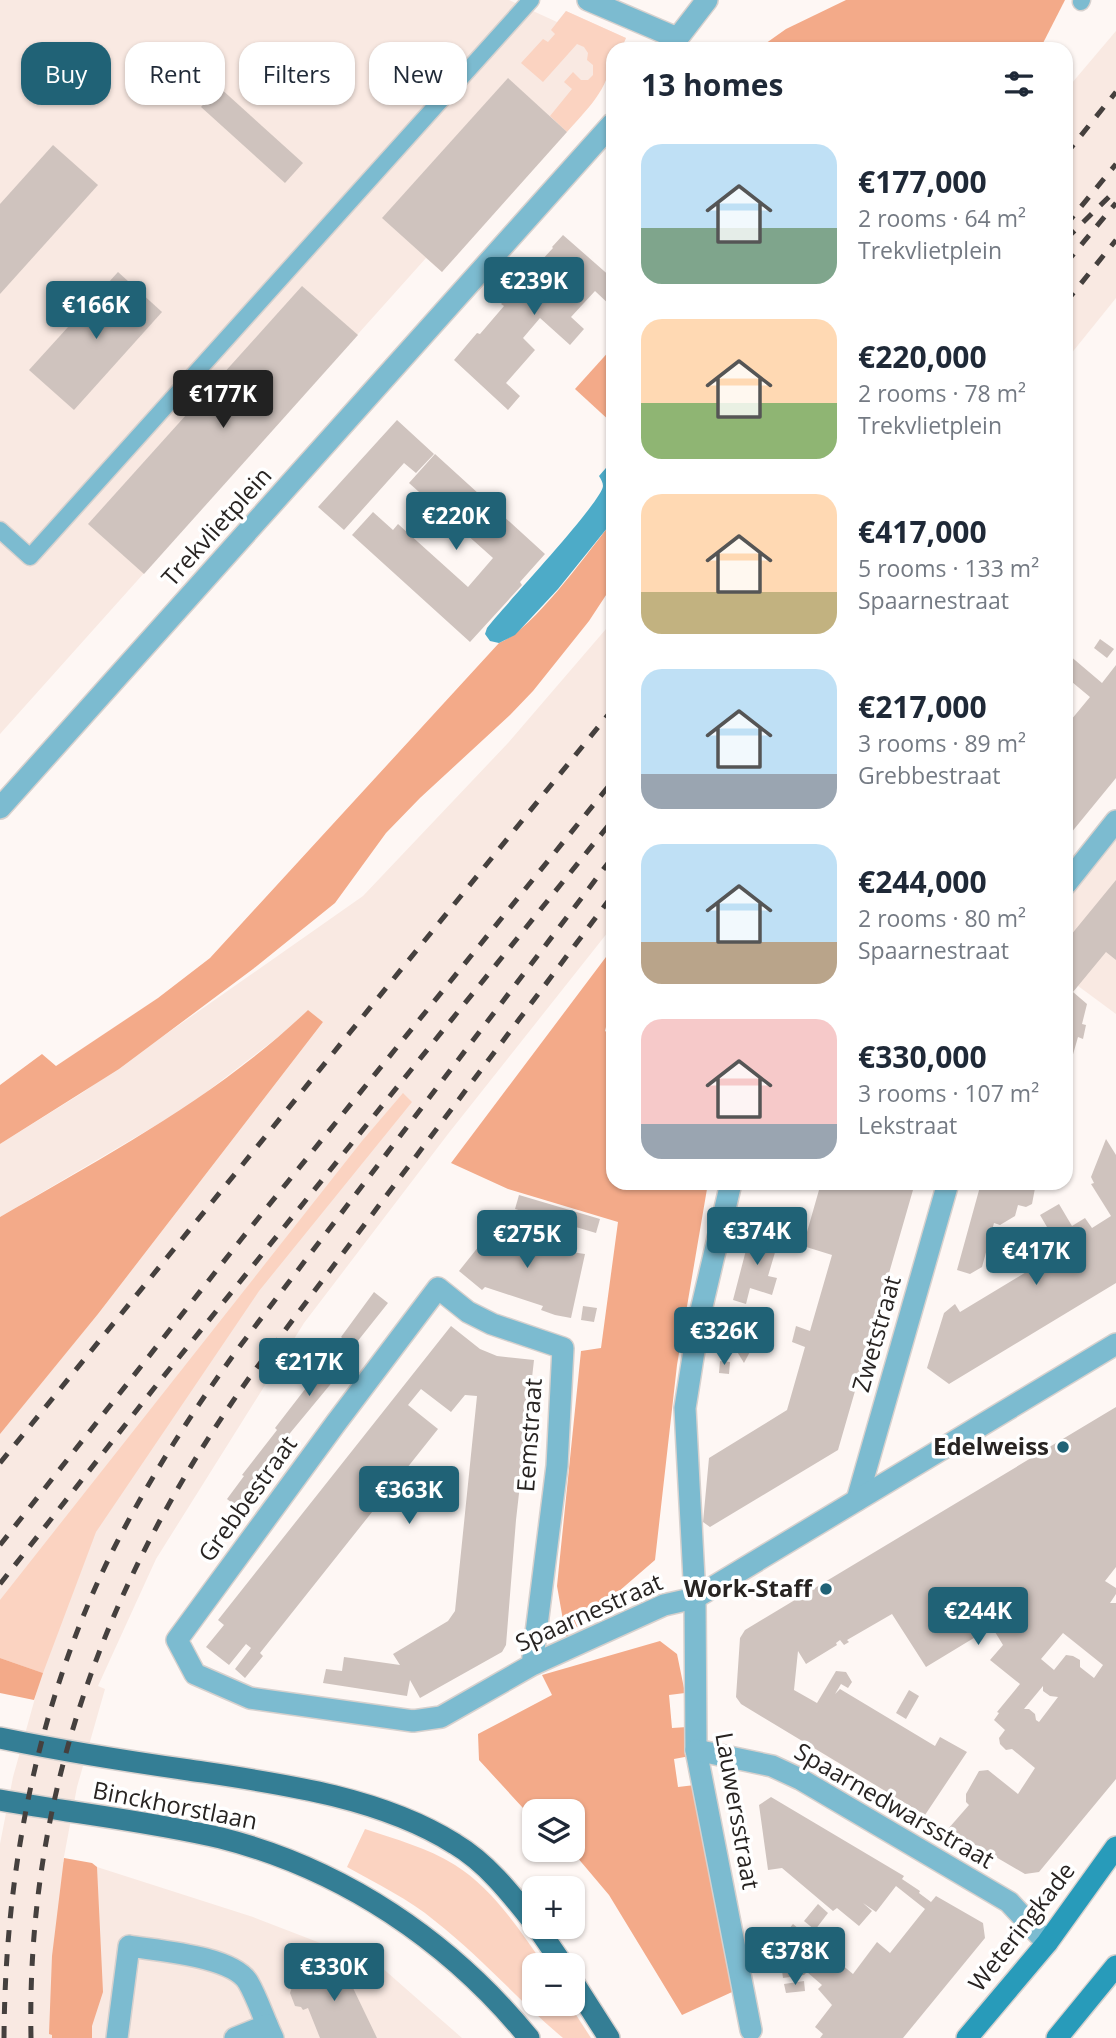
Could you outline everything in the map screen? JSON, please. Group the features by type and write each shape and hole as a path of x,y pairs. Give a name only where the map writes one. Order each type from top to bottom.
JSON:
{"main road":[{"name":"Binckhorstlaan","path":"0,1738 292,1787 388,1813 440,1835 472,1855 522,1909"},
{"name":"Binckhorstlaan","path":"0,1800 220,1838 272,1854 329,1878 377,1903 436,1944 477,1981 529,2038"},
{"path":"585,2000 609,2038"}],"street":[{"path":"588,0 669,42"},
{"path":"675,42 707,0"},
{"name":"Trekvlietplein","path":"0,808 606,131"},
{"path":"1073,875 1116,821"},
{"name":"Lauwersstraat","path":"729,1190 699,1319 685,1408 695,1598 695,1750 751,2030"},
{"name":"Zwetstraat","path":"858,1500 946,1190"},
{"name":"Grebbestraat","path":"177,1640 438,1288"},
{"name":"Eemstraat","path":"438,1288 468,1312 492,1324 563,1348 556,1466 532,1665"},
{"name":"Spaarnestraat","path":"177,1640 195,1674 250,1698 413,1721 442,1717 532,1665 664,1605 695,1598 1116,1344"},
{"name":"Spaarnedwarsstraat","path":"695,1750 772,1766 800,1779 1009,1902 1047,1943"},
{"name":"Weteringkade","path":"967,2038 1047,1943 1116,1847"},
{"path":"117,2038 129,1946 223,1963 239,1971 248,1982 270,2031 235,2038"},
{"path":"1057,2038 1116,1966"}],"lane":[{"path":"0,530 30,557 531,0"}],"shaded area":[{"path":"0,0 509,0 557,22 566,11 626,38 624,42 606,42 606,79 592,103 442,272 426,258 0,734"},
{"path":"846,0 1065,0 1044,42 768,42 786,29"},
{"path":"566,11 626,38 624,42 606,42 604,84 567,132 550,116 572,89 564,82 573,72 581,80 588,80 593,75 593,65 587,60 588,53 584,47 577,44 543,82 521,63 543,39 548,42 555,34 551,30"},
{"path":"1116,31 1116,298 1073,351 1073,82"},
{"path":"606,355 606,417 575,389"},
{"path":"606,530 606,595 589,621 533,691 386,833 335,903 253,969 119,1069 0,1144 0,1085 42,1054 56,1066 158,998 210,958 499,643 528,623"},
{"path":"606,629 606,935 448,1134 304,1323 156,1559 98,1686 105,1689 77,1787 63,1862 97,1867 253,1917 380,1966 462,2038 0,2038 0,1844 13,1777 42,1673 0,1658 0,1433 98,1314 323,1022 308,1010 286,1031 187,1107 0,1217 0,1144 82,1093 363,896 508,743"},
{"path":"1116,827 1116,1014 1073,982 1073,879"},
{"path":"606,957 606,1190 707,1190 677,1365 655,1560 566,1637 557,1586 581,1351 601,1348 618,1222 508,1189 451,1163"},
{"path":"308,1010 323,1022 98,1314 0,1434 0,1217 121,1147 199,1097 237,1070"},
{"path":"403,1093 412,1102 259,1291 96,1532 43,1673 0,1658 0,1600 362,1141"},
{"path":"660,1641 677,1654 685,1693 669,1695 672,1728 687,1727 690,1756 674,1759 678,1787 695,1785 743,1987 682,2015 609,1895 581,1862 585,1862 585,1799 522,1799 522,1807 479,1760 478,1734 552,1695 542,1675"},
{"path":"0,1658 43,1673 34,1700 0,1693"},
{"path":"365,1829 434,1854 468,1874 504,1910 522,1934 522,1939 526,1939 536,1953 522,1953 522,2000 425,1913 347,1867"},
{"path":"64,1858 92,1863 97,1867 103,1992 92,2026 92,2038 52,2038 49,2034 52,1956"},
{"path":"539,2016 577,2016 591,2038 563,2038"}],"water":[{"path":"606,468 606,529 558,589 515,635 499,643 490,641 485,634 487,628 598,496 603,486 599,476"}],"building":[{"path":"508,78 567,132 442,272 382,218"},
{"path":"225,92 303,163 285,183 201,107 225,105"},
{"path":"53,145 98,185 0,294 0,204"},
{"path":"563,235 606,273 606,301 595,291 571,317 584,329 570,345 540,318 523,338 535,350 506,383 520,396 508,410 454,360 477,333 480,334 504,306 501,304"},
{"path":"118,272 162,312 74,410 29,370"},
{"path":"302,286 358,335 144,574 88,524"},
{"path":"397,420 434,454 416,473 404,463 344,530 318,507"},
{"path":"435,454 545,554 520,582 522,585 470,642 352,535 373,512 393,530 398,524 468,587 493,558 409,483"},
{"path":"1100,639 1114,649 1107,658 1094,648"},
{"path":"1073,658 1102,683 1116,665 1116,778 1073,830 1073,718 1090,697 1073,683"},
{"path":"1116,880 1116,960 1106,952 1073,992 1073,932"},
{"path":"1073,992 1087,1004 1082,1024 1086,1025 1083,1039 1078,1037 1073,1054"},
{"path":"1106,1139 1116,1155 1116,1283 949,1384 927,1368 944,1313 955,1304 960,1312 1061,1251 1040,1215 1059,1204 1072,1226 1085,1218 1092,1228 1111,1216 1091,1184 1094,1183 1091,1177"},
{"path":"819,1190 913,1190 838,1450 710,1527 703,1522 709,1458 787,1410 805,1347 792,1342 796,1326 810,1331 832,1255 803,1246"},
{"path":"979,1190 1035,1190 1032,1204 1026,1207 1018,1205 1015,1216 1000,1225 994,1223 982,1267 970,1274 957,1270"},
{"path":"519,1195 600,1219 596,1233 515,1209"},
{"path":"499,1221 515,1233 518,1229 526,1239 567,1244 565,1251 585,1254 571,1318 541,1310 543,1306 485,1287 482,1290 459,1271"},
{"path":"751,1231 779,1239 768,1276 777,1278 772,1295 750,1288 746,1304 733,1300"},
{"path":"1029,1238 1037,1251 1023,1261 1015,1248"},
{"path":"374,1292 388,1303 353,1347 358,1351 286,1438 288,1439 238,1508 227,1499 244,1476 242,1475 309,1384 312,1387 347,1342 341,1337"},
{"path":"583,1306 597,1308 594,1322 581,1320"},
{"path":"451,1326 480,1349 497,1356 534,1360 516,1520 506,1645 502,1652 420,1698 410,1680 407,1696 323,1683 326,1669 342,1671 344,1657 400,1665 393,1654 448,1621 455,1611 477,1396 465,1395 451,1412 421,1389 408,1405 438,1429 260,1653 263,1656 245,1678 235,1669 251,1648 246,1644 229,1665 206,1647 224,1625 218,1620"},
{"path":"735,1337 753,1346 744,1363 730,1340"},
{"path":"720,1361 730,1362 729,1374 719,1373"},
{"path":"1116,1407 1116,1567 1105,1581 1116,1588 1116,1594 1110,1603 1116,1603 1116,1779 1039,1872 1025,1874 948,1829 969,1805 966,1802 966,1794 979,1771 988,1770 1018,1794 1035,1768 1012,1749 1006,1750 1000,1744 999,1738 1005,1730 994,1720 999,1713 997,1712 1020,1684 990,1660 1003,1645 992,1627 926,1667 892,1614 847,1640 849,1642 844,1645 840,1640 837,1645 806,1664 798,1651 794,1690 817,1703 836,1671 846,1672 852,1682 848,1688 841,1684 835,1694 840,1689 935,1746 940,1737 967,1752 925,1815 741,1704 736,1697 740,1638 745,1630","holes":["1063,1633 1103,1665 1094,1678 1080,1667 1080,1660 1073,1656 1066,1655 1054,1670 1041,1659","1043,1686 1043,1691 1058,1697 1039,1722 1035,1714 1024,1709"]},
{"path":"909,1690 919,1696 906,1719 896,1713"},
{"path":"771,1797 904,1876 902,1879 931,1902 936,1896 983,1923 985,1938 903,2038 820,2038 823,2034 815,2027 832,2005 818,1989 822,1985 807,1972 804,1975 783,1978 778,1942 793,1924 853,1974 877,1942 890,1953 925,1909 896,1886 876,1912 863,1903 872,1911 859,1926 837,1908 833,1911 782,1868 768,1870 759,1805"},
{"path":"818,1904 828,1913 815,1930 804,1921"},
{"path":"347,1959 349,1965 354,1963 361,1977 356,1979 359,1985 353,1988 377,2038 320,2038 308,2008 303,2010 295,2006 290,1993 291,1985 308,1977 310,1981 331,1971 330,1967"},
{"path":"804,1981 805,1991 786,1993 784,1984"}],"railway":[{"path":"1073,145 1116,92"},
{"path":"1073,216 1116,164"},
{"path":"1073,232 1116,190"},
{"path":"1073,255 1116,203"},
{"path":"1073,293 1116,240"},
{"path":"0,1463 606,717"},
{"path":"0,1545 243,1237 606,789"},
{"path":"0,1584 155,1387 606,828"},
{"path":"4,2038 11,1913 30,1790 63,1670 85,1611 111,1554 170,1449 237,1350 606,866"},
{"path":"31,2038 33,1947 43,1859 61,1774 85,1690 117,1609 155,1530 199,1453 249,1378 606,904"}],"place":[{"name":"Edelweiss","path":"1063,1447"},
{"name":"Work-Staff","path":"826,1589"}]}
